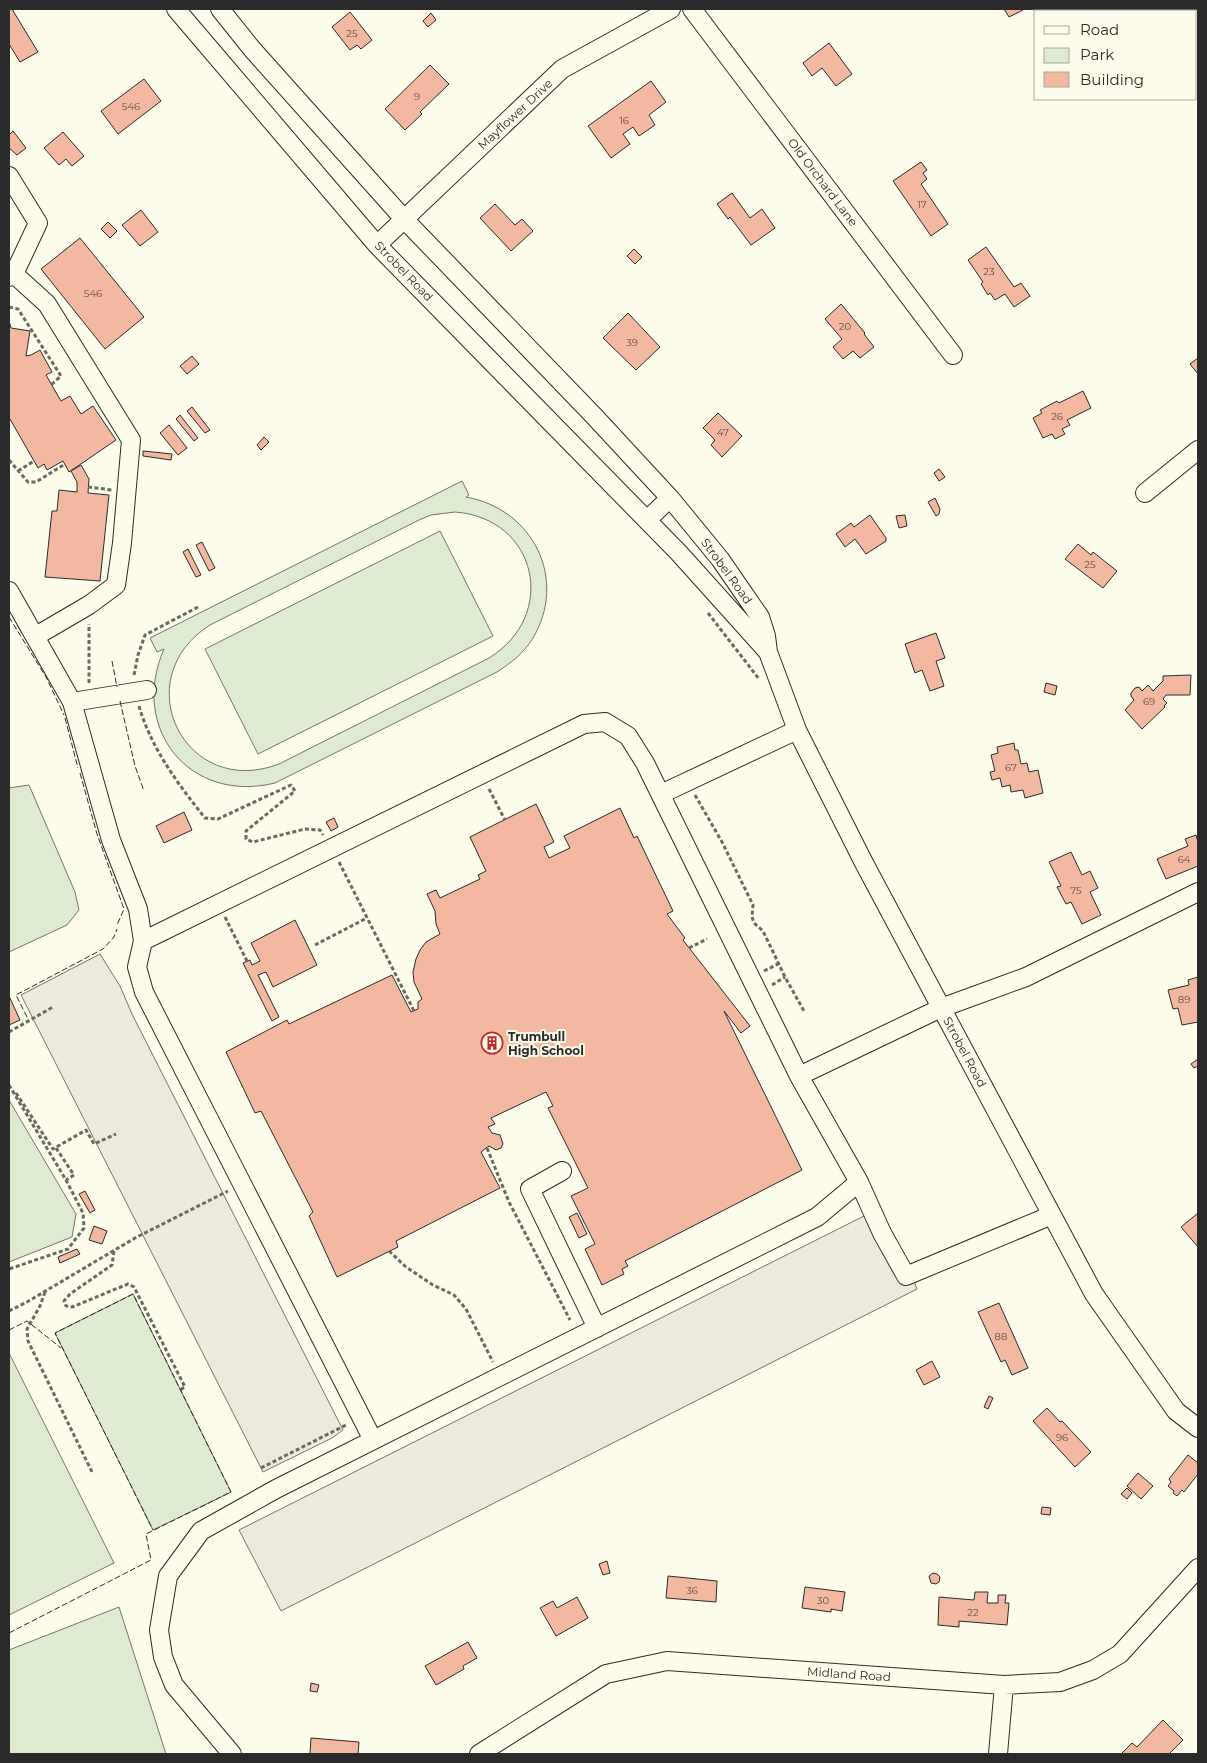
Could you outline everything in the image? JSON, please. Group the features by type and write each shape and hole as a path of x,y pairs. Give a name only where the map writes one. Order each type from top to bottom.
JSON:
{"street":[{"name":"Strobel Road","path":"176,9 377,245 679,553 768,652"},
{"name":"Strobel Road","path":"220,9 252,49 404,219 594,416 670,498 720,559 760,617 766,636 768,652 797,730 864,863 1094,1294 1176,1411 1198,1428"},
{"name":"Mayflower Drive","path":"377,245 562,69 671,9"},
{"name":"Old Orchard Lane","path":"692,9 953,354"},
{"path":"9,176 38,223 11,275 47,304 132,440 116,585 88,605 36,636"},
{"path":"1145,493 1198,450"},
{"path":"646,520 670,498"},
{"path":"9,591 72,702 111,840 138,909 143,941 137,967 144,992 373,1440"},
{"path":"72,702 141,691"},
{"path":"143,941 584,724 605,722 628,736 645,763 799,1076 858,1182 882,1233 906,1276 1052,1215"},
{"path":"661,794 797,730"},
{"path":"799,1076 941,1008 1026,977 1198,892"},
{"path":"562,1171 530,1189 597,1328"},
{"path":"232,1754 174,1685 163,1657 159,1630 168,1576 201,1531 276,1489 817,1217 858,1182"},
{"name":"Midland Road","path":"480,1754 606,1674 667,1661 1004,1685 1060,1682 1093,1670 1120,1654 1198,1568"},
{"path":"998,1754 1004,1685"}],"path":[{"path":"9,307 18,309 61,376 51,385"},
{"path":"9,460 28,482 36,482 65,464"},
{"path":"18,471 34,461"},
{"path":"198,607 145,635 138,655 133,685 141,691 140,712 158,753 182,789 205,818 218,819 291,785 295,791 246,831 246,839 253,842 305,830 320,830 414,1011"},
{"path":"705,609 764,685"},
{"path":"689,781 753,905 752,917 754,923 763,931 804,1011"},
{"path":"486,784 505,820"},
{"path":"217,920 230,913"},
{"path":"224,916 247,961"},
{"path":"315,945 367,918"},
{"path":"704,934 711,946"},
{"path":"689,948 707,939"},
{"path":"9,1032 53,1007"},
{"path":"9,1084 52,1148 56,1148 74,1175 66,1180"},
{"path":"9,1084 84,1213 84,1228 68,1249 9,1269"},
{"path":"56,1148 86,1130 94,1144 116,1134"},
{"path":"487,1148 509,1202 570,1320"},
{"path":"9,1311 162,1224 243,1183"},
{"path":"114,1251 112,1264 70,1294 64,1301 66,1306 72,1307 128,1284 134,1287 185,1387 180,1390"},
{"path":"389,1251 406,1267 426,1281 454,1295 466,1309 493,1362"},
{"path":"45,1292 40,1306 27,1329 28,1341 93,1474"},
{"path":"564,1326 570,1320 588,1311"},
{"path":"485,1367 499,1360"},
{"path":"261,1468 362,1417"}],"green space":[{"path":"462,481 469,495 466,497 490,504 510,516 526,531 538,550 545,571 547,593 543,615 533,638 512,661 497,672 275,783 244,787 217,782 193,771 174,754 161,732 155,707 155,679 164,649 157,652 150,638","holes":["455,512 483,518 505,531 520,549 529,571 531,594 525,618 511,640 489,658 279,764 246,771 217,765 193,750 177,728 170,702 172,675 185,648 210,625 431,515"]},
{"path":"440,531 493,636 258,754 205,649"},
{"path":"29,785 75,892 79,910 67,925 9,952 9,788"},
{"path":"9,1100 76,1214 72,1237 9,1262"},
{"path":"133,1294 231,1492 153,1530 55,1333"},
{"path":"9,1353 114,1563 9,1615"},
{"path":"119,1607 166,1754 9,1754 9,1650"}],"shaded area":[{"path":"100,954 120,986 132,1014 343,1430 332,1438 263,1472 21,995"},
{"path":"881,1211 901,1249 917,1289 281,1611 239,1530 864,1216"}],"building":[{"path":"9,9 12,9 38,52 20,62 9,44"},
{"path":"1004,9 1022,9 1023,10 1009,17"},
{"path":"350,12 372,40 361,49 357,45 350,50 332,27"},
{"path":"431,13 436,20 428,27 423,21"},
{"path":"829,43 852,74 836,86 822,68 812,76 803,63"},
{"path":"430,65 449,84 420,112 422,114 405,130 385,109"},
{"path":"144,79 161,101 118,134 101,111"},
{"path":"651,81 666,102 649,115 655,125 639,136 633,127 623,134 630,144 611,158 588,126"},
{"path":"13,131 26,148 17,155 9,148 9,135"},
{"path":"63,132 84,156 72,166 66,159 59,165 44,148"},
{"path":"921,162 927,170 923,173 927,179 921,184 948,224 931,236 893,181"},
{"path":"732,193 750,218 762,209 775,228 751,245 730,217 728,219 717,204"},
{"path":"495,204 515,225 522,219 533,231 511,251 480,218"},
{"path":"141,210 158,232 140,246 122,225"},
{"path":"108,222 117,231 110,238 101,229"},
{"path":"80,238 144,317 105,349 41,269"},
{"path":"986,247 1014,287 1021,283 1030,296 1014,307 1005,294 995,300 990,293 988,295 981,284 983,282 968,260"},
{"path":"634,249 642,257 635,264 627,256"},
{"path":"841,304 874,347 860,358 853,351 843,359 833,347 842,339 825,319"},
{"path":"628,313 660,347 636,370 603,338"},
{"path":"9,321 11,328 30,331 26,356 40,350 52,372 46,375 61,401 70,396 81,414 93,406 116,440 69,472 63,461 47,470 44,464 38,468 9,420"},
{"path":"192,356 199,364 187,374 180,366"},
{"path":"1198,358 1198,374 1190,364"},
{"path":"1083,391 1091,408 1067,420 1070,425 1062,429 1065,434 1055,439 1052,434 1043,438 1033,418 1042,413 1040,410"},
{"path":"192,407 210,430 205,433 187,411"},
{"path":"718,413 742,436 722,457 711,445 715,440 703,428"},
{"path":"180,415 198,438 194,441 176,419"},
{"path":"169,425 187,448 178,455 160,433"},
{"path":"264,437 269,442 261,450 257,445"},
{"path":"143,451 172,454 171,460 143,456"},
{"path":"81,465 89,479 88,493 109,495 100,581 45,577 52,511 57,511 59,490 77,492 77,482 71,471"},
{"path":"939,469 945,477 939,481 934,473"},
{"path":"935,498 940,509 939,514 936,516 928,502"},
{"path":"870,515 886,538 886,541 866,554 855,539 845,547 836,534 851,523 854,527"},
{"path":"905,515 907,526 899,528 896,516"},
{"path":"202,542 215,568 209,571 196,545"},
{"path":"1078,544 1091,555 1093,552 1117,571 1103,588 1065,559"},
{"path":"188,549 201,575 196,577 183,552"},
{"path":"936,633 945,658 936,661 944,686 930,691 922,670 915,673 905,644"},
{"path":"1191,675 1190,695 1166,695 1163,699 1167,703 1165,707 1142,729 1125,710 1134,700 1131,693 1135,688 1139,687 1142,691 1148,685 1153,691 1163,681 1163,676"},
{"path":"1046,683 1057,686 1055,695 1044,692"},
{"path":"1014,743 1015,750 1018,750 1021,764 1027,763 1029,772 1038,770 1043,793 1025,798 1023,790 1011,792 1010,785 1002,787 1000,778 992,780 990,772 995,771 991,755 998,753 997,747"},
{"name":"Trumbull High School","path":"536,804 554,842 544,847 549,858 570,848 564,836 620,808 634,838 637,836 673,911 667,914 685,938 683,940 750,1026 741,1033 724,1011 802,1170 625,1261 628,1266 622,1269 624,1274 602,1285 585,1249 595,1244 571,1196 588,1188 548,1108 553,1106 546,1092 491,1118 495,1124 488,1127 492,1133 500,1135 503,1144 501,1148 496,1150 489,1146 481,1152 500,1188 396,1241 398,1247 337,1277 309,1216 313,1212 261,1111 255,1113 226,1052 287,1020 289,1024 392,975 411,1012 418,1009 418,1002 422,999 414,982 413,972 416,959 426,942 440,934 436,924 435,911 427,894 436,890 440,898 480,879 478,875 486,871 470,837"},
{"path":"184,812 192,830 164,843 156,826"},
{"path":"334,818 338,827 331,831 326,822"},
{"path":"1196,835 1198,842 1198,866 1166,879 1157,859 1188,846 1185,839"},
{"path":"1071,852 1082,875 1090,871 1098,888 1090,892 1101,915 1082,924 1071,902 1066,904 1057,887 1061,886 1049,862"},
{"path":"295,920 317,965 273,987 266,972 258,975 279,1017 272,1021 243,963 250,960 252,965 260,961 251,943"},
{"path":"1198,977 1198,1022 1182,1025 1178,1008 1173,1009 1168,990 1189,985 1188,980"},
{"path":"9,996 20,1020 9,1025"},
{"path":"1198,1059 1198,1066 1194,1068 1191,1064"},
{"path":"85,1191 95,1210 90,1213 79,1194"},
{"path":"577,1213 587,1234 579,1238 569,1217"},
{"path":"1198,1213 1198,1247 1181,1227"},
{"path":"94,1226 107,1231 102,1244 89,1240"},
{"path":"77,1249 80,1254 60,1263 58,1257"},
{"path":"999,1303 1028,1368 1012,1375 1005,1360 1001,1362 978,1312"},
{"path":"932,1361 940,1377 924,1385 916,1370"},
{"path":"989,1396 993,1398 988,1409 984,1407"},
{"path":"1047,1408 1091,1452 1075,1467 1033,1421"},
{"path":"1188,1455 1198,1463 1198,1474 1184,1492 1182,1490 1177,1496 1168,1486 1171,1482 1169,1479"},
{"path":"1138,1473 1153,1486 1141,1499 1127,1486"},
{"path":"1127,1488 1132,1493 1127,1499 1121,1494"},
{"path":"1042,1507 1051,1508 1050,1515 1041,1514"},
{"path":"607,1561 610,1573 603,1575 599,1564"},
{"path":"933,1573 940,1577 939,1582 936,1584 931,1583 929,1576"},
{"path":"668,1576 717,1581 716,1602 666,1598"},
{"path":"805,1587 845,1592 842,1611 831,1609 831,1612 802,1608"},
{"path":"975,1592 988,1592 987,1603 998,1603 998,1595 1006,1595 1005,1603 1009,1603 1007,1625 959,1621 959,1627 938,1625 939,1597 974,1600"},
{"path":"577,1597 588,1618 556,1636 540,1608 553,1601 557,1608"},
{"path":"468,1642 477,1658 463,1666 464,1669 436,1685 425,1666"},
{"path":"311,1683 319,1685 317,1692 310,1691"},
{"path":"1163,1720 1183,1740 1169,1754 1121,1754 1132,1743 1137,1747"},
{"path":"311,1738 359,1742 358,1754 310,1754"}],"fence":[{"path":"9,617 46,677 64,715"},
{"path":"112,661 117,687"},
{"path":"120,701 135,766 144,791"},
{"path":"65,718 78,768"},
{"path":"80,773 97,834 124,909 117,925"},
{"path":"27,1017 16,995 103,949 114,937 117,929"},
{"path":"9,1633 151,1560 146,1534 231,1492 133,1294 55,1333 153,1530"},
{"path":"9,1330 27,1321 61,1348"}],"place":[{"name":"Trumbull High School","path":"492,1043"}]}
